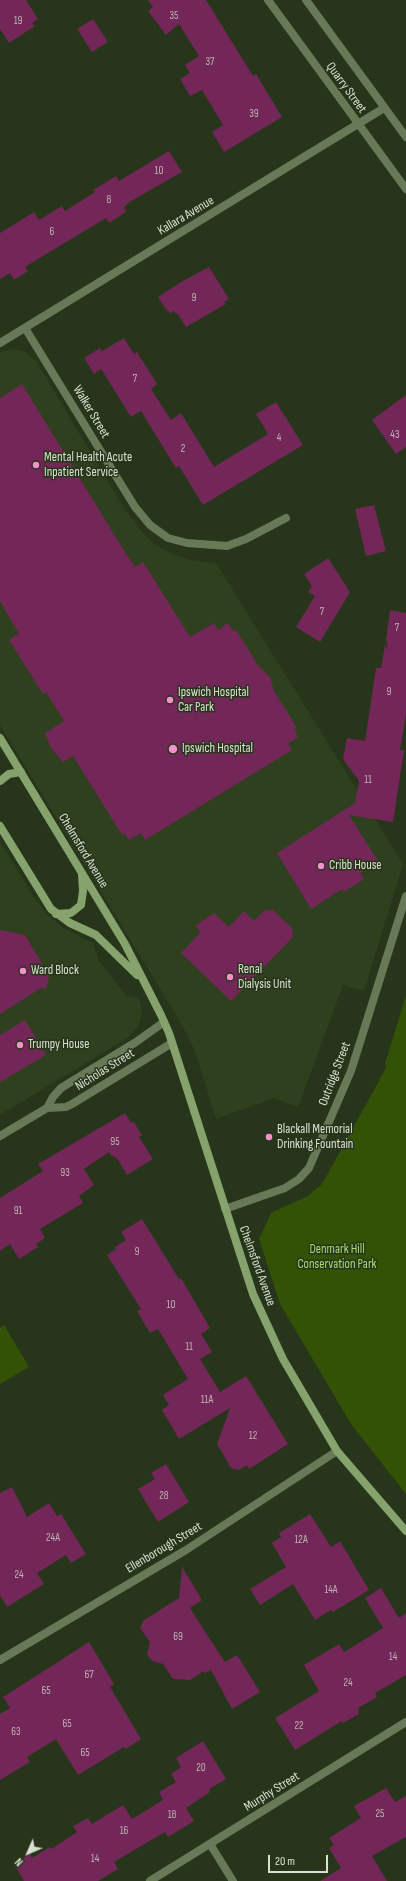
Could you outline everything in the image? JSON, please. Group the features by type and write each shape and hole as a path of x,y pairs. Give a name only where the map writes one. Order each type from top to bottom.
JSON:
{"street":[{"name":"Quarry Street","path":"268,0 406,189"},
{"name":"Quarry Street","path":"306,0 406,137"},
{"name":"Kallara Avenue","path":"0,343 384,108"},
{"name":"Walker Street","path":"26,328 135,507 156,529 168,538 187,543 227,546 246,539 286,518"},
{"name":"Chelmsford Avenue","path":"0,738 125,944 164,1022 253,1294 282,1359 337,1451 406,1531"},
{"path":"0,781 9,774 21,772"},
{"name":"Chelmsford Avenue","path":"0,826 43,897 56,914 96,936 142,979"},
{"path":"56,914 71,914 81,905 83,891 82,872"},
{"name":"Outridge Street","path":"225,1209 285,1188 299,1179 309,1168 351,1071 406,896"},
{"name":"Nicholas Street","path":"47,1108 58,1090 136,1042 164,1022"},
{"name":"Nicholas Street","path":"0,1136 47,1108 72,1104 172,1043"},
{"name":"Ellenborough Street","path":"0,1660 186,1550 337,1451"},
{"name":"Murphy Street","path":"150,1881 406,1722"},
{"path":"210,1844 232,1881"}],"shaded area":[{"name":"Ipswich Hospital","path":"14,349 24,351 36,361 125,510 142,532 156,545 172,554 195,561 216,563 403,864 364,991 343,985 298,1107 274,1098 216,1119 195,1051 182,1025 0,725 0,352"},
{"path":"0,841 35,899 47,914 63,928 93,943 99,961 127,996 137,998 140,1001 142,1011 138,1027 129,1037 0,1115"}],"green space":[{"name":"Denmark Hill Conservation Park","path":"406,995 406,1494 351,1424 280,1304 259,1239 271,1213 308,1196 322,1184 386,1068 385,1064"},
{"path":"4,1325 29,1367 0,1384 0,1328"}],"building":[{"path":"0,0 26,0 38,19 32,23 35,26 9,43 0,29"},
{"path":"148,0 206,0 253,76 256,74 282,117 224,152 212,132 223,125 202,90 190,96 180,79 190,73 185,65 199,56 179,24 166,35 148,11 153,7"},
{"path":"93,19 108,42 92,52 77,29"},
{"path":"169,151 182,172 131,201 124,207 126,212 109,223 106,218 25,267 28,271 14,280 10,273 0,279 0,233 34,212 39,220 62,206 65,211 95,192 93,190 116,176 119,181"},
{"path":"209,267 229,299 224,302 226,304 186,327 177,313 176,314 174,311 170,313 168,310 167,311 158,297 181,282"},
{"path":"124,338 134,354 137,352 157,384 151,389 171,420 181,413 214,467 268,434 256,414 276,402 303,445 203,505 179,466 176,468 141,411 131,417 101,369 94,374 84,358 100,348 102,351"},
{"name":"Ipswich Hospital Car Park","path":"22,384 126,554 135,567 143,562 190,637 214,623 218,630 228,623 233,631 236,630 259,667 270,677 274,691 297,728 294,729 298,737 288,744 292,750 145,840 141,833 129,840 124,833 122,835 73,756 63,762 51,748 45,733 64,721 46,692 43,694 9,640 19,634 0,601 0,398"},
{"path":"406,395 406,447 396,454 372,420"},
{"path":"374,505 386,551 366,556 355,509"},
{"path":"328,558 350,592 320,642 296,627 315,596 308,592 312,586 304,574"},
{"path":"390,610 406,613 406,714 400,750 404,750 393,822 349,815 378,861 360,873 364,879 344,892 342,889 311,909 277,853 355,803 359,781 343,759 347,738 365,741 376,668 381,668 385,645 388,650 386,639"},
{"name":"Renal Dialysis Unit","path":"265,910 273,910 293,929 292,938 231,1001 181,953 201,932 195,926 214,913 229,927 244,911 254,921"},
{"name":"Ward Block","path":"0,930 25,935 49,976 46,989 41,988 0,1014"},
{"name":"Trumpy House","path":"25,1020 46,1055 0,1082 0,1035"},
{"path":"125,1113 131,1123 133,1121 142,1135 139,1137 153,1159 127,1175 118,1160 114,1156 112,1157 109,1152 84,1169 94,1185 79,1196 83,1203 40,1229 45,1238 36,1244 38,1247 19,1259 10,1244 0,1251 0,1198 43,1171 38,1164"},
{"path":"142,1219 179,1279 181,1278 210,1328 201,1334 212,1352 200,1359 220,1392 246,1376 288,1444 249,1469 247,1465 239,1470 231,1468 217,1444 230,1408 179,1439 162,1410 169,1405 163,1395 188,1379 158,1329 150,1333 137,1311 141,1309 107,1255 116,1249 115,1247 126,1240 121,1232"},
{"path":"166,1464 189,1502 158,1522 138,1489 155,1479 151,1473"},
{"path":"12,1487 27,1517 49,1503 57,1516 61,1514 86,1554 71,1563 66,1555 37,1573 44,1584 7,1607 0,1595 0,1493"},
{"path":"310,1514 331,1547 340,1541 369,1590 333,1612 331,1610 315,1620 293,1584 260,1605 250,1589 286,1567 272,1543 281,1537 279,1533"},
{"path":"182,1567 202,1600 190,1608 225,1662 237,1655 260,1692 232,1709 211,1670 205,1673 204,1671 190,1680 173,1679 163,1664 152,1661 147,1654 150,1642 140,1628 144,1620 179,1598"},
{"path":"381,1588 399,1618 406,1613 406,1675 375,1693 377,1697 358,1708 359,1714 343,1723 342,1721 295,1750 275,1718 319,1691 304,1665 339,1644 344,1652 383,1628 365,1598"},
{"path":"89,1642 114,1684 110,1687 141,1739 126,1749 124,1747 78,1775 56,1739 27,1757 30,1762 0,1780 0,1714 10,1708 3,1697"},
{"path":"203,1741 226,1779 209,1789 210,1792 186,1808 194,1821 168,1837 165,1832 114,1862 118,1869 98,1881 24,1881 14,1864 30,1854 32,1858 50,1847 51,1849 77,1832 73,1826 88,1818 92,1824 123,1805 132,1819 163,1800 159,1792 176,1782 171,1774 181,1767 176,1758"},
{"path":"386,1788 395,1802 406,1796 406,1837 372,1856 387,1881 320,1881 341,1868 329,1848 334,1845 329,1838 361,1818 354,1806"}],"place":[{"name":"Mental Health Acute Inpatient Service","path":"36,465"},
{"name":"Ipswich Hospital Car Park","path":"170,700"},
{"name":"Ipswich Hospital","path":"173,749"},
{"name":"Cribb House","path":"321,866"},
{"name":"Ward Block","path":"23,971"},
{"name":"Renal Dialysis Unit","path":"230,977"},
{"name":"Trumpy House","path":"20,1045"},
{"name":"Blackall Memorial Drinking Fountain","path":"269,1137"}]}
